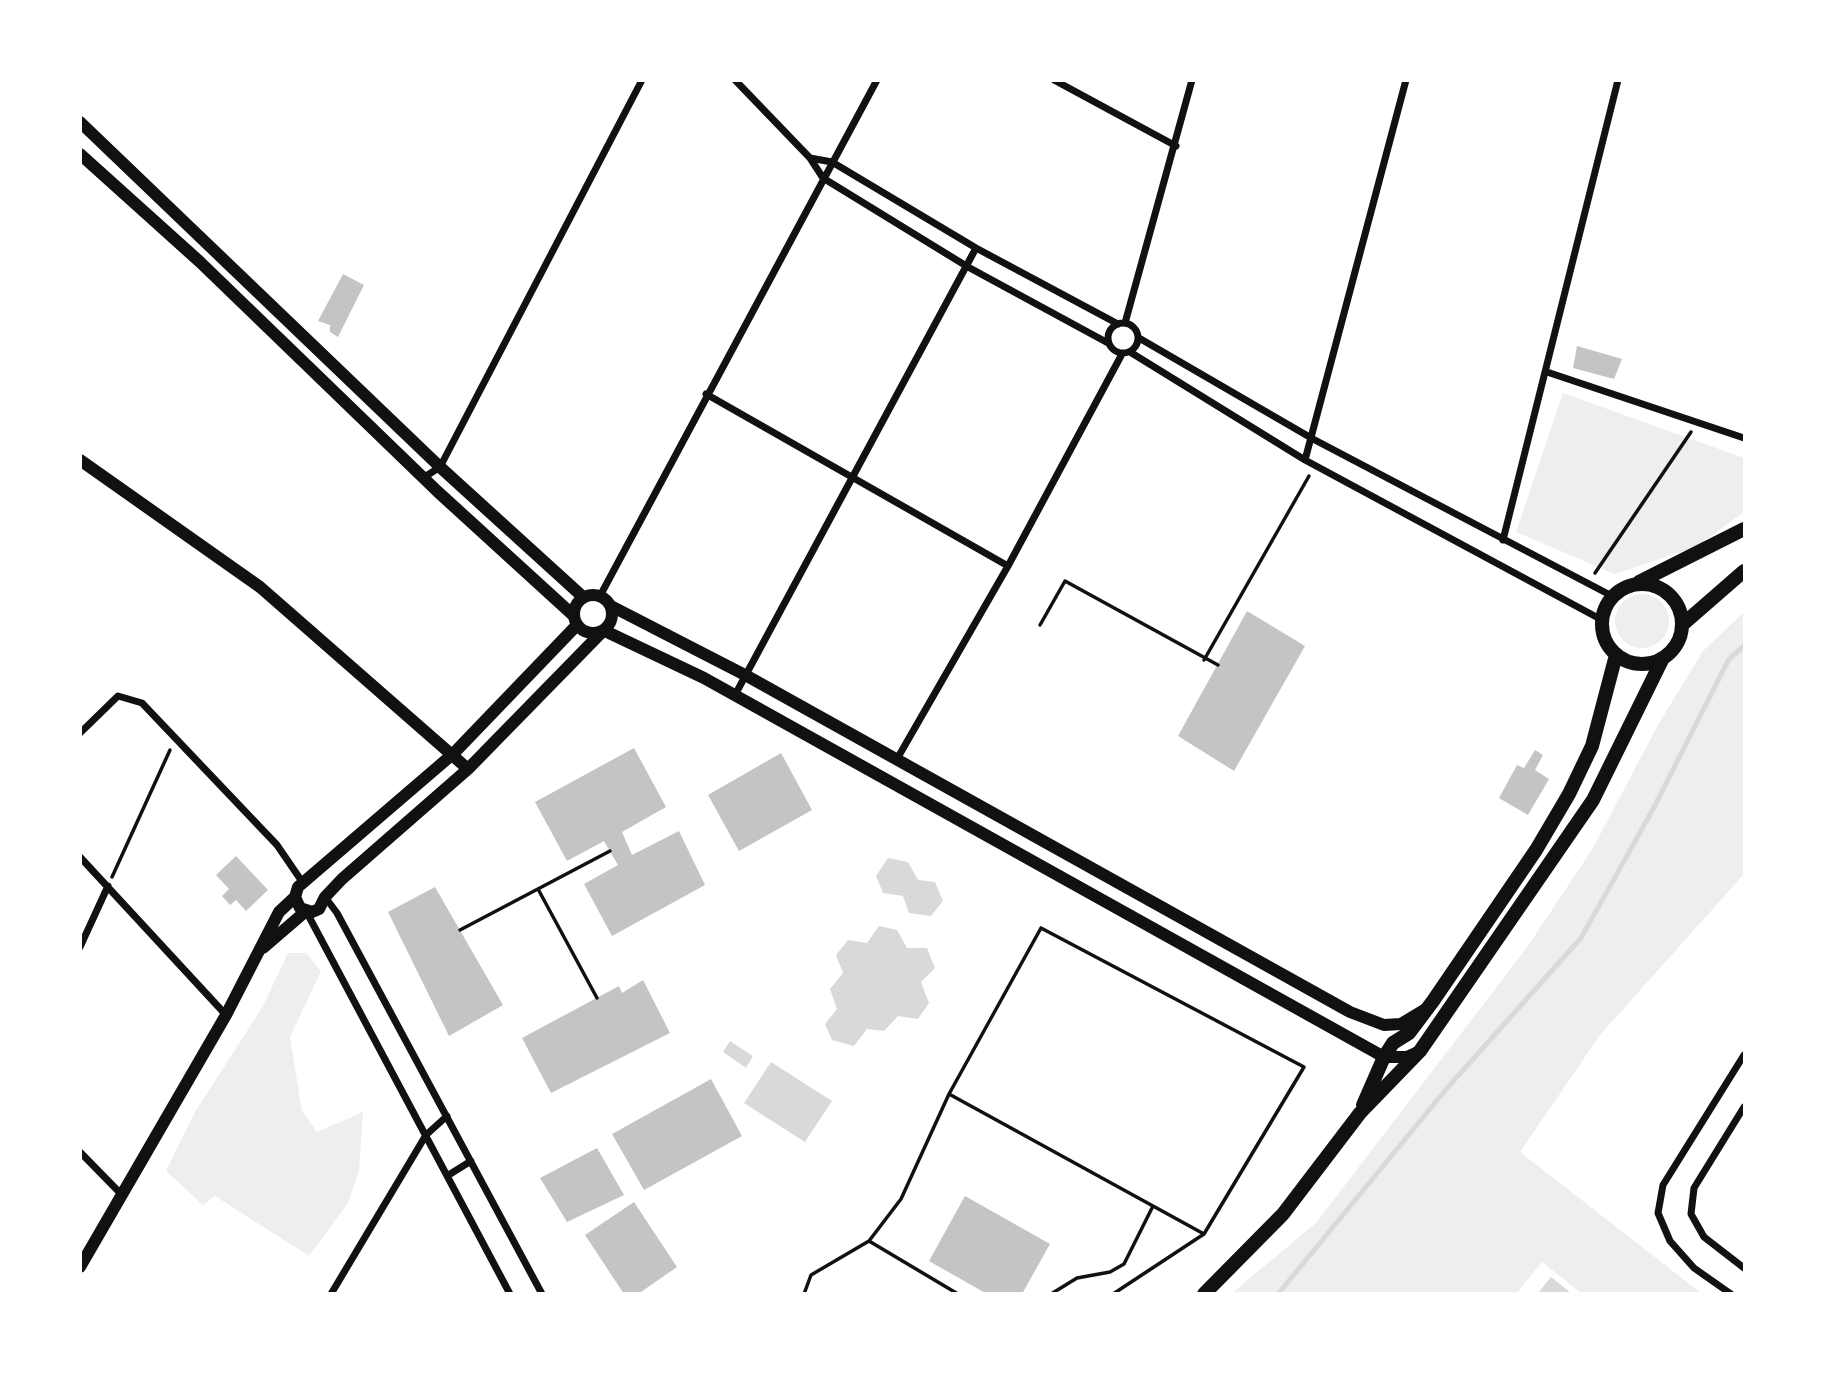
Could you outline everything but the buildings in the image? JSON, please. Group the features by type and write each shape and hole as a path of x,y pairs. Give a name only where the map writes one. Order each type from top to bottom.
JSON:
{"main road":[{"path":"80,122 440,467 583,597"},
{"path":"80,154 200,262 575,621 583,632 604,631 735,695 1384,1056 1407,1057 1420,1051"},
{"path":"80,460 260,587 454,753 468,769"},
{"path":"1663,658 1639,664 1616,655 1602,633 1602,620 1612,596 1745,529"},
{"path":"1727,539 1745,542"},
{"path":"1682,625 1745,571"},
{"path":"1204,1293 1236,1264 1283,1214 1360,1113 1420,1051 1593,800 1663,658 1680,639 1681,611 1664,589 1637,583"},
{"path":"80,1267 124,1197 226,1015 279,912 305,883 454,753 575,621 575,606 583,597 600,596 611,606 747,676 1350,1012 1384,1025 1401,1024 1426,1009"},
{"path":"255,956 306,911 319,909 325,897 468,769 604,631 613,615 611,606"},
{"path":"1360,1113 1384,1056 1393,1043 1409,1032 1426,1009 1536,850 1569,794 1592,746 1616,655"},
{"path":"305,883 319,885 325,897"},
{"path":"295,897 300,908 306,911"}],"street":[{"path":"423,478 440,467 642,80"},
{"path":"735,80 810,158 823,178 968,267 1126,353 1306,460 1602,620"},
{"path":"600,596 706,394 877,80"},
{"path":"1054,80 1175,146"},
{"path":"1108,343 1108,335 1121,323 1175,146 1192,80"},
{"path":"1306,460 1406,80"},
{"path":"1503,540 1619,80"},
{"path":"810,158 832,162 976,247 1137,331 1139,338 1313,439 1612,596"},
{"path":"735,695 968,267 976,247"},
{"path":"897,759 1126,353 1139,338"},
{"path":"1547,372 1744,436"},
{"path":"706,394 1008,566"},
{"path":"80,733 118,696 142,703 177,736 277,845 305,883"},
{"path":"80,857 226,1015"},
{"path":"80,947 108,886"},
{"path":"325,897 337,913 541,1291 531,1293"},
{"path":"306,911 510,1293"},
{"path":"1731,1293 1694,1268 1670,1241 1658,1213 1663,1185 1745,1055"},
{"path":"1745,1107 1694,1188 1691,1214 1704,1237 1745,1268"},
{"path":"331,1293 426,1135 447,1116"},
{"path":"80,1152 124,1197"},
{"path":"447,1176 471,1161"}],"path":[{"path":"1587,585 1698,421"},
{"path":"1204,660 1315,465"},
{"path":"1040,625 1065,581 1204,660 1218,665"},
{"path":"108,886 177,736"},
{"path":"460,930 610,851"},
{"path":"538,889 597,998"},
{"path":"803,1293 811,1275 869,1241 901,1199 949,1094 1041,928 1304,1067 1204,1234 1113,1293"},
{"path":"949,1094 1204,1234"},
{"path":"1051,1293 1077,1279 1110,1272 1124,1264 1153,1206"},
{"path":"869,1241 958,1293"}],"shaded area":[{"path":"1563,393 1744,458 1744,512 1696,547 1615,574 1516,532"},
{"path":"1642,594 1661,602 1669,621 1661,640 1642,648 1623,640 1615,621 1623,602"},
{"path":"1744,612 1744,874 1600,1035 1520,1152 1701,1293 1581,1293 1542,1262 1517,1293 1232,1293 1316,1223 1528,946 1593,848 1659,723 1703,651"},
{"path":"888,858 908,862 918,880 935,882 943,901 931,916 909,913 903,896 883,893 876,876"},
{"path":"879,926 897,930 907,948 927,948 935,968 921,982 929,1003 918,1019 898,1016 884,1031 867,1029 854,1046 832,1040 825,1024 837,1009 830,989 843,973 836,955 848,940 867,943"},
{"path":"288,953 306,953 321,971 290,1037 302,1111 317,1132 363,1112 359,1171 348,1203 309,1256 215,1196 203,1205 166,1171 195,1112 263,1006"},
{"path":"730,1041 753,1056 746,1068 723,1052"},
{"path":"771,1062 832,1101 805,1142 744,1103"},
{"path":"1551,1277 1571,1293 1538,1293"}],"waterway":[{"path":"1278,1294 1448,1087 1581,938 1652,811 1729,659 1744,646"}]}
